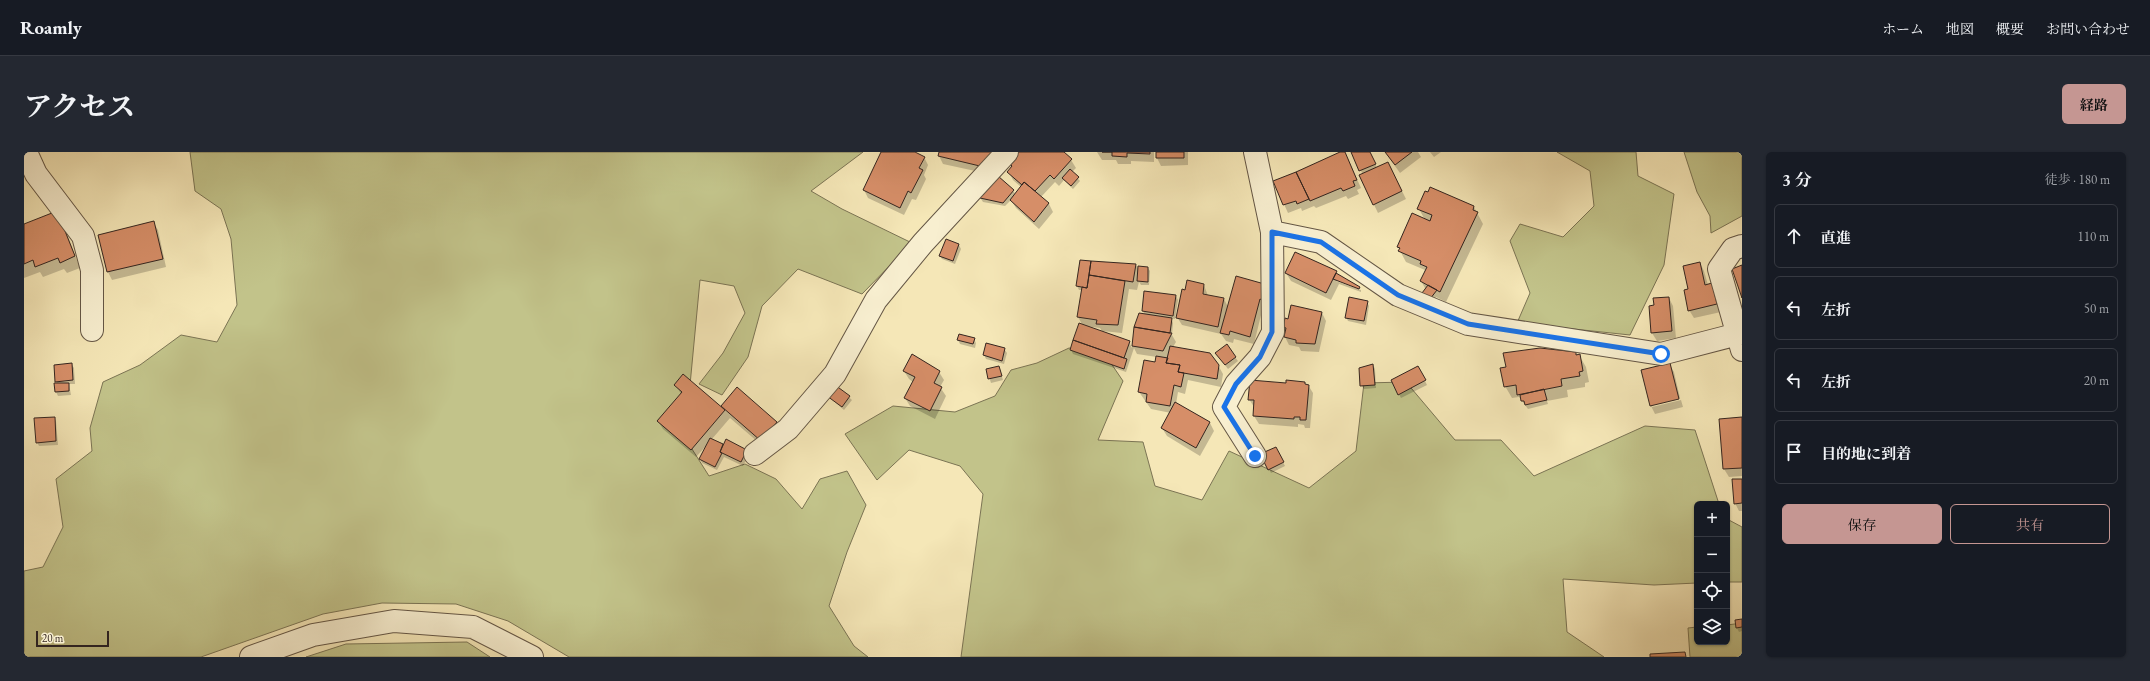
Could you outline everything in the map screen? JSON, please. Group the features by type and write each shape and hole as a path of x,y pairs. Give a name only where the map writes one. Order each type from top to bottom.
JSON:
{"street":[{"path":"26,152 36,174 83,236 92,270 92,330"},
{"path":"756,454 788,429 835,374 876,300 923,243 1007,152"},
{"path":"1255,152 1272,232 1272,332 1260,357 1236,384 1224,407 1255,456"},
{"path":"1272,232 1321,242 1398,295 1468,324 1661,354 1740,339 1719,269 1733,249 1742,246"},
{"path":"250,657 313,635 394,621 473,627 532,657"}],"green space":[{"path":"190,152 863,152 811,191 842,209 912,243 862,294 798,269 762,306 748,357 722,395 699,384 723,353 745,313 734,286 700,280 690,385 680,430 709,476 745,464 776,479 802,509 820,479 847,471 866,505 847,552 829,606 854,646 868,657 569,657 508,621 456,604 382,603 323,614 201,657 24,657 24,571 43,567 63,527 56,479 92,451 90,428 103,382 140,365 181,335 217,342 237,305 231,239 221,209 195,191"},
{"path":"1557,152 1636,152 1638,176 1674,194 1664,265 1630,335 1517,323 1530,293 1510,241 1520,224 1563,237 1594,206 1590,171"},
{"path":"1684,152 1742,152 1742,216 1711,233 1710,216 1697,192"},
{"path":"1069,348 1104,353 1123,381 1098,440 1143,442 1155,486 1202,500 1229,451 1309,488 1356,451 1364,383 1406,382 1455,440 1501,440 1534,476 1645,426 1695,430 1718,501 1694,501 1694,583 1654,585 1563,579 1567,632 1604,657 961,657 983,494 960,466 909,450 877,480 845,434 893,406 955,412 995,396 1011,370 1037,363"},
{"path":"1730,521 1742,527 1742,582 1730,582"},
{"path":"1742,623 1742,657 1690,657 1688,628 1694,627 1694,645 1730,645 1730,625"},
{"path":"467,642 490,657 306,657 346,644"}],"building":[{"path":"881,152 915,152 925,157 919,168 923,170 911,193 908,191 900,208 863,190"},
{"path":"939,152 995,152 984,167 938,156"},
{"path":"1019,152 1064,152 1072,159 1054,179 1050,175 1035,191 1024,182 1022,185 1007,172 1012,166 1009,163"},
{"path":"1112,152 1150,152 1150,154 1127,153 1127,157 1112,156"},
{"path":"1156,152 1184,152 1184,158 1156,158"},
{"path":"1340,152 1345,152 1357,180 1353,181 1355,186 1343,191 1341,188 1310,201 1296,172"},
{"path":"1351,152 1370,152 1376,164 1359,171"},
{"path":"1385,152 1412,152 1395,165"},
{"path":"1388,162 1402,191 1373,205 1359,175"},
{"path":"1070,169 1079,177 1071,186 1062,178"},
{"path":"1296,172 1309,199 1297,204 1296,201 1283,205 1273,181"},
{"path":"998,176 1014,190 1003,203 980,198"},
{"path":"1024,182 1049,203 1034,222 1010,200"},
{"path":"1430,187 1474,206 1473,210 1478,212 1440,292 1420,281 1427,267 1420,264 1421,261 1398,251 1400,248 1397,247 1412,213 1430,221 1432,215 1417,209 1425,191 1428,192"},
{"path":"57,211 75,256 60,263 58,258 35,267 33,260 24,264 24,224"},
{"path":"154,221 163,259 107,272 98,235"},
{"path":"946,239 959,244 953,261 939,256"},
{"path":"1295,252 1337,271 1326,293 1285,273"},
{"path":"1080,260 1091,261 1087,288 1076,286"},
{"path":"1091,261 1136,264 1133,282 1089,275"},
{"path":"1700,262 1705,285 1712,283 1717,304 1688,311 1684,290 1688,289 1683,266"},
{"path":"1742,265 1742,298 1732,269"},
{"path":"1138,266 1148,267 1148,282 1137,281"},
{"path":"1336,273 1360,287 1359,289 1333,279"},
{"path":"1089,275 1125,281 1118,325 1096,324 1097,320 1077,317 1082,287 1087,288"},
{"path":"1236,276 1268,285 1264,301 1260,299 1250,337 1230,331 1229,335 1220,333"},
{"path":"1187,280 1204,284 1203,294 1224,298 1218,327 1176,318 1182,289 1185,290"},
{"path":"1428,285 1437,290 1430,299 1422,293"},
{"path":"1144,291 1176,295 1173,316 1142,311"},
{"path":"1349,297 1368,301 1364,321 1345,318"},
{"path":"1669,297 1672,331 1651,333 1649,306 1654,305 1653,298"},
{"path":"1291,305 1322,312 1315,344 1296,343 1296,340 1284,337 1286,328 1283,327 1285,318 1288,319"},
{"path":"1139,313 1172,318 1170,333 1134,327"},
{"path":"1079,323 1130,341 1124,358 1073,340"},
{"path":"1134,327 1172,333 1163,351 1132,346"},
{"path":"959,334 975,338 973,344 957,340"},
{"path":"1073,340 1127,359 1124,369 1070,350"},
{"path":"986,343 1005,348 1002,361 983,355"},
{"path":"1227,344 1236,357 1225,365 1215,353"},
{"path":"1170,346 1210,353 1219,365 1217,379 1178,372 1180,365 1166,363"},
{"path":"1540,348 1576,352 1576,355 1580,354 1583,371 1579,372 1580,376 1561,379 1562,386 1517,395 1516,385 1504,387 1500,368 1506,367 1503,353"},
{"path":"912,354 940,371 934,383 942,387 930,411 904,398 915,377 903,371"},
{"path":"1156,356 1168,358 1166,363 1180,365 1178,372 1184,373 1181,387 1174,385 1170,406 1146,402 1147,394 1138,392 1144,360 1155,362"},
{"path":"72,363 73,380 55,382 54,365"},
{"path":"1670,363 1679,399 1650,406 1641,370"},
{"path":"1373,364 1375,385 1360,386 1359,368"},
{"path":"999,366 1002,376 988,379 986,369"},
{"path":"1418,366 1426,380 1398,395 1391,380"},
{"path":"683,374 725,410 691,450 657,421 682,392 674,385"},
{"path":"1250,380 1286,383 1286,380 1305,382 1305,384 1309,385 1306,420 1300,420 1300,417 1294,417 1294,419 1253,416 1254,400 1248,400"},
{"path":"54,383 69,383 69,391 55,392"},
{"path":"835,385 850,396 842,407 827,396"},
{"path":"737,387 777,422 761,441 721,406"},
{"path":"1544,389 1547,400 1525,405 1524,401 1521,401 1520,395"},
{"path":"1175,402 1210,422 1196,448 1161,428"},
{"path":"55,417 56,441 36,443 34,418"},
{"path":"1742,417 1742,468 1723,469 1719,419"},
{"path":"710,438 723,444 720,452 722,453 715,467 699,459"},
{"path":"726,439 747,450 741,462 720,452"},
{"path":"1276,447 1284,462 1268,470 1260,454"},
{"path":"1732,479 1742,479 1742,503 1734,504"},
{"path":"1742,619 1742,627 1736,628 1735,620"},
{"path":"1685,652 1686,657 1650,657 1650,654"}],"route":[{"path":"1255,456 1224,407 1236,384 1260,357 1272,332 1272,232 1321,242 1398,295 1468,324 1661,354"}]}
